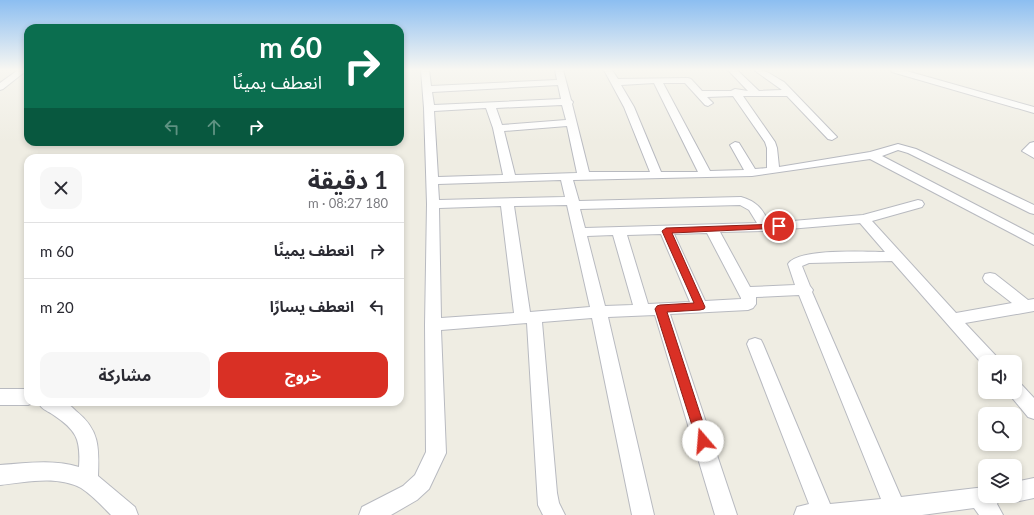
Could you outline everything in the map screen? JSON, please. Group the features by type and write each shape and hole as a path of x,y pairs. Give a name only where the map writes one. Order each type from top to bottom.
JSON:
{"street":[{"path":"370,515 410,493 422,482 436,453 433,325 433,204 428,94"},
{"path":"566,94 584,176"},
{"path":"622,94 629,107 657,175"},
{"path":"664,94 706,175"},
{"path":"701,94 708,103"},
{"path":"736,94 770,142 772,148 773,171"},
{"path":"790,94 832,137"},
{"path":"979,94 1034,110"},
{"path":"429,108 568,102"},
{"path":"490,106 498,128 510,178"},
{"path":"498,128 572,123"},
{"path":"736,145 752,173"},
{"path":"1034,145 1027,151 1034,156"},
{"path":"431,180 752,173 872,155 894,148 907,149 1034,210"},
{"path":"872,155 1034,241"},
{"path":"566,176 599,312 643,515"},
{"path":"433,204 507,202 573,203 741,201 752,205 756,209 765,228"},
{"path":"507,202 528,318 547,493 549,505 554,515"},
{"path":"580,232 765,228 863,219 918,204"},
{"path":"863,219 986,355"},
{"path":"433,325 599,312 748,304 749,298 712,229"},
{"path":"666,231 700,307"},
{"path":"619,232 652,309 726,515"},
{"path":"895,508 796,267 797,262 801,260 896,256"},
{"path":"990,278 1030,305"},
{"path":"745,292 806,290"},
{"path":"954,319 1030,305"},
{"path":"755,344 824,515"},
{"path":"0,397 24,397"},
{"path":"1022,397 1034,411"},
{"path":"55,406 77,424 84,432 88,440 88,481"},
{"path":"0,475 45,472 69,473 88,481 127,515"},
{"path":"1022,491 1034,488"},
{"path":"805,515 824,515 895,508 978,498"},
{"path":"987,503 992,515"}],"route":[{"path":"703,441 660,309 700,307 666,231 765,228 779,226"}]}
